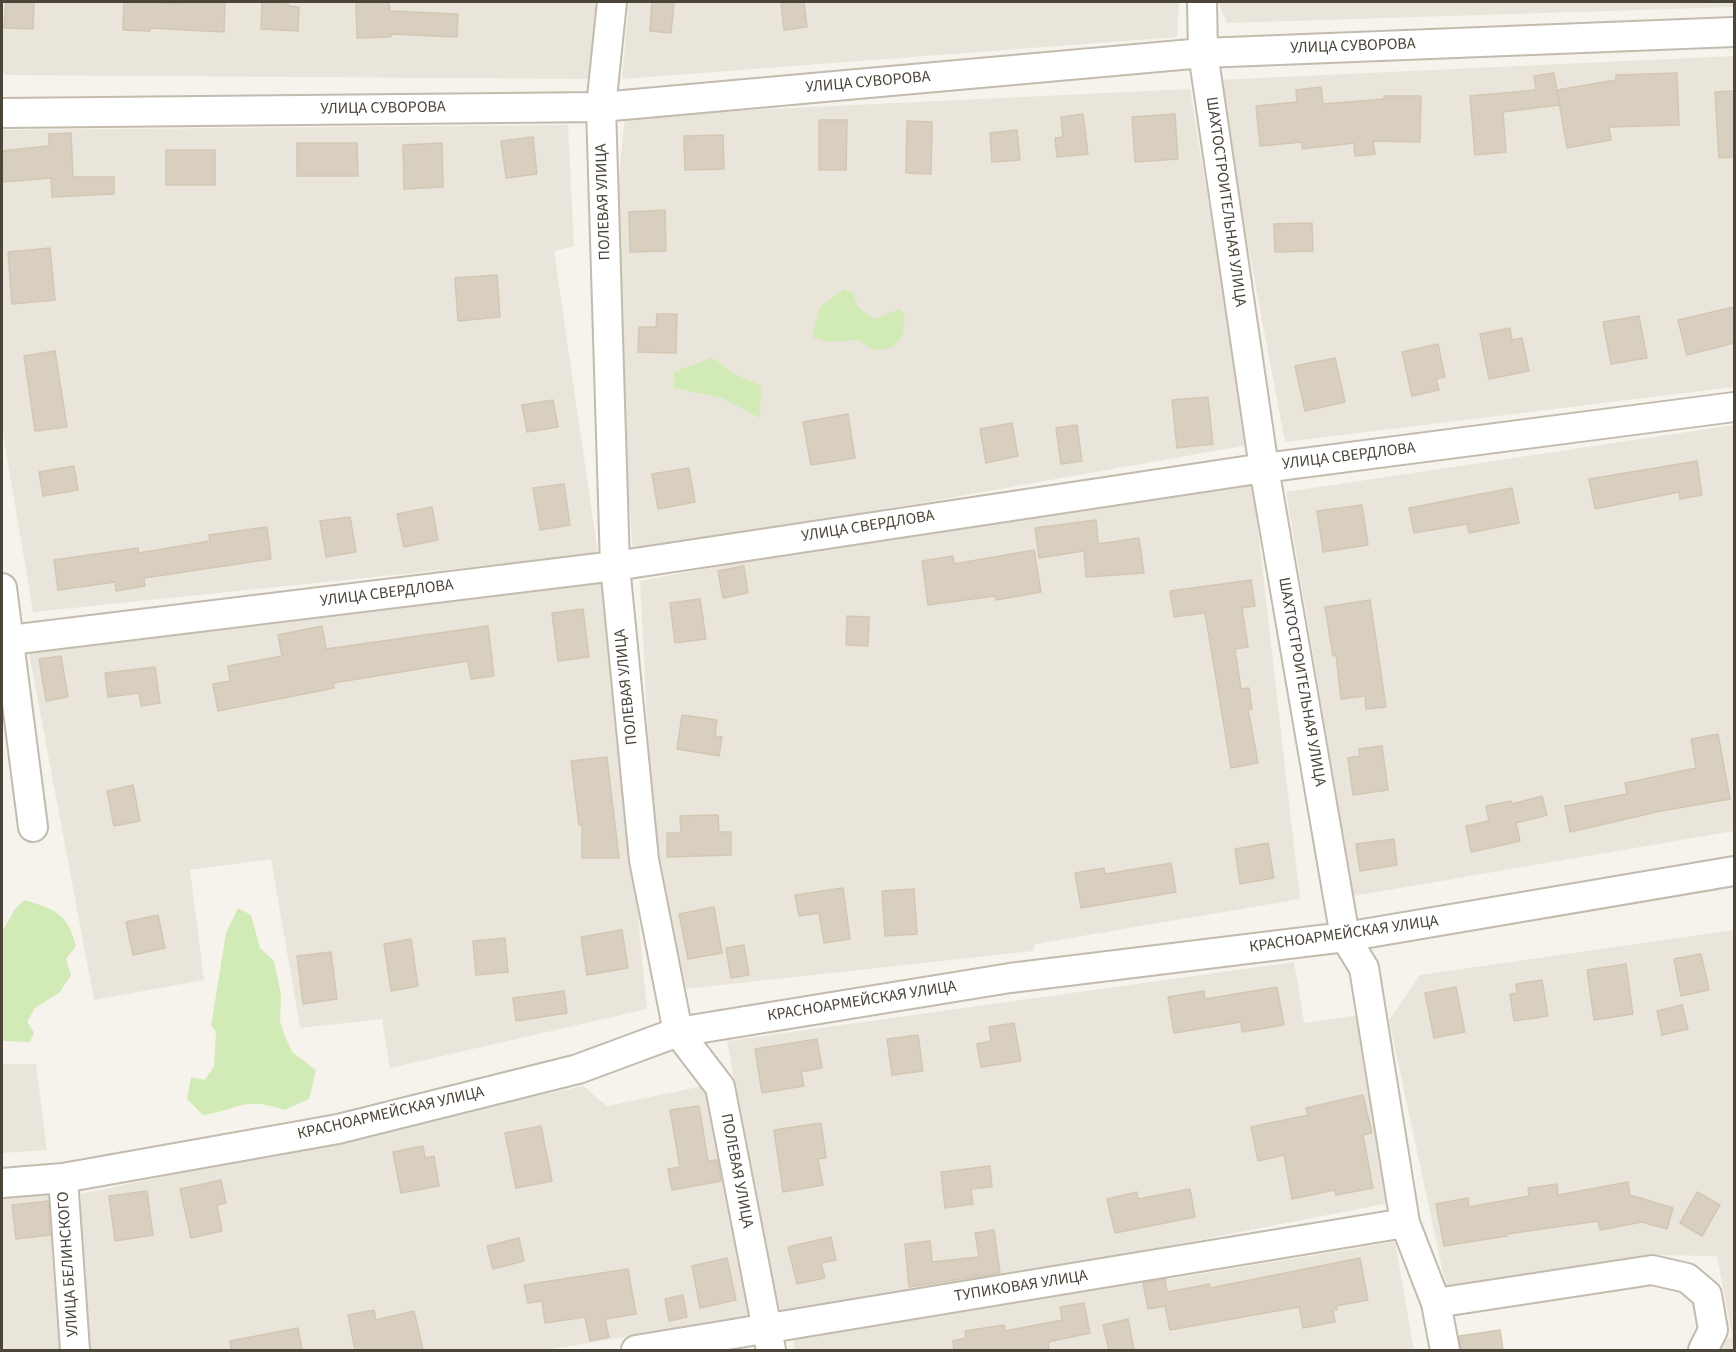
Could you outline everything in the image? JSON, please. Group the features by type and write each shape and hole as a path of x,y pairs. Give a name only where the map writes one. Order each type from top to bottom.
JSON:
{"street":[{"name":"ПОЛЕВАЯ УЛИЦА","path":"612,2 601,107 615,566 644,860 678,1032 720,1087 768,1340"},
{"name":"ШАХТОСТРОИТЕЛЬНАЯ УЛИЦА","path":"1202,2 1203,53 1264,468 1345,937 1364,968 1406,1223 1436,1303 1445,1350"},
{"name":"УЛИЦА СУВОРОВА","path":"2,112 601,107 1203,53 1734,32"},
{"name":"УЛИЦА СВЕРДЛОВА","path":"5,640 615,566 1264,468 1734,407"},
{"path":"2,588 5,640 33,827"},
{"name":"КРАСНОАРМЕЙСКАЯ УЛИЦА","path":"2,1183 63,1178 338,1129 578,1069 678,1032 1010,978 1345,937 1734,871"},
{"name":"УЛИЦА БЕЛИНСКОГО","path":"63,1178 75,1350"},
{"name":"ТУПИКОВАЯ УЛИЦА","path":"636,1350 768,1340 1406,1223"},
{"path":"1436,1303 1652,1270 1687,1278 1707,1295 1713,1330 1703,1350"}],"shaded area":[{"path":"2,2 599,2 589,79 5,75 2,71"},
{"path":"629,2 1179,2 1177,37 622,79"},
{"path":"1218,2 1734,2 1734,7 1227,23"},
{"path":"1734,56 1734,387 1285,442 1217,80"},
{"path":"1190,89 1248,445 633,554 611,256 625,116"},
{"path":"568,125 574,246 554,251 598,554 33,612 2,428 2,130"},
{"path":"1734,425 1734,831 1353,896 1286,492"},
{"path":"1253,485 1300,899 1035,944 1033,951 676,990 652,817 640,581 801,551"},
{"path":"606,580 647,1009 390,1068 382,1019 300,1028 271,859 190,870 204,980 94,1000 29,653"},
{"path":"1734,930 1734,1350 1712,1350 1732,1336 1717,1256 1650,1255 1446,1287 1389,1020 1420,975"},
{"path":"1294,962 1304,1023 1360,1015 1389,1203 943,1290 777,1317 727,1041"},
{"path":"2,1064 36,1064 47,1150 2,1153"},
{"path":"708,1085 751,1316 546,1350 85,1350 81,1194 583,1086 607,1106"},
{"path":"54,1184 67,1350 2,1350 2,1189"},
{"path":"1395,1242 1414,1350 795,1350 792,1337 1166,1268 1170,1279"}],"green space":[{"path":"844,289 853,293 858,307 874,319 900,309 905,317 903,335 892,348 873,350 858,340 828,342 812,337 820,307"},
{"path":"711,358 761,387 760,418 722,398 674,388 674,372"},
{"path":"25,900 52,910 64,919 76,946 66,959 71,975 60,992 35,1008 27,1022 34,1032 30,1042 4,1041 2,1040 2,932 15,909"},
{"path":"238,908 251,915 260,948 274,961 281,995 280,1021 292,1052 316,1070 309,1099 284,1110 251,1104 203,1115 187,1099 191,1077 205,1080 214,1066 216,1032 211,1026 226,933"}],"building":[{"path":"6,2 34,2 33,29 4,28"},
{"path":"124,2 182,4 182,2 225,2 224,32 150,28 150,31 123,30"},
{"path":"262,2 288,2 288,6 299,7 298,31 261,29"},
{"path":"356,2 389,2 390,11 458,14 457,37 390,34 391,37 357,38"},
{"path":"652,2 674,2 671,33 650,31"},
{"path":"781,2 804,2 807,27 784,30"},
{"path":"1554,73 1559,105 1503,112 1506,152 1475,155 1470,96 1536,90 1534,76"},
{"path":"1677,73 1679,125 1609,127 1611,140 1567,148 1557,90 1616,80 1616,75"},
{"path":"1321,87 1323,104 1384,99 1384,96 1421,96 1420,142 1373,141 1375,154 1355,156 1354,143 1302,149 1302,142 1260,146 1256,106 1297,102 1296,90"},
{"path":"1734,91 1734,157 1719,158 1715,92"},
{"path":"1083,114 1088,154 1057,157 1055,138 1063,137 1061,117"},
{"path":"1175,114 1178,159 1135,162 1132,117"},
{"path":"819,120 847,120 846,170 819,170"},
{"path":"907,121 932,122 931,174 906,173"},
{"path":"1017,130 1020,160 992,162 990,133"},
{"path":"71,133 73,177 114,177 114,194 52,197 51,178 3,182 2,151 49,146 49,134"},
{"path":"723,135 724,169 685,170 684,136"},
{"path":"533,137 537,174 506,178 501,141"},
{"path":"297,143 357,143 358,176 297,176"},
{"path":"442,143 443,187 404,189 403,145"},
{"path":"166,150 215,150 215,185 166,185"},
{"path":"665,210 666,251 630,252 629,212"},
{"path":"1312,223 1313,251 1275,252 1274,224"},
{"path":"50,248 55,300 12,304 8,252"},
{"path":"497,275 500,317 458,321 455,278"},
{"path":"1734,307 1734,343 1687,355 1678,320"},
{"path":"657,314 677,314 676,353 638,352 639,327 656,327"},
{"path":"1639,316 1647,358 1611,364 1603,322"},
{"path":"1510,328 1512,340 1522,338 1529,371 1489,379 1480,334"},
{"path":"1438,344 1445,377 1436,379 1439,390 1412,396 1402,352"},
{"path":"55,351 67,427 35,431 24,356"},
{"path":"1335,358 1345,402 1305,411 1295,366"},
{"path":"1208,397 1213,444 1177,448 1172,400"},
{"path":"553,400 558,427 527,432 522,405"},
{"path":"848,414 855,458 811,465 803,422"},
{"path":"1012,423 1018,456 986,463 980,429"},
{"path":"1077,425 1082,461 1061,464 1056,428"},
{"path":"1697,461 1702,495 1680,499 1679,492 1595,509 1589,479"},
{"path":"74,466 78,490 43,496 39,472"},
{"path":"689,468 695,502 658,509 652,474"},
{"path":"564,484 570,525 540,530 533,488"},
{"path":"1512,488 1519,523 1469,533 1467,524 1414,533 1409,508"},
{"path":"1362,505 1368,545 1323,552 1317,511"},
{"path":"432,507 438,540 404,547 397,514"},
{"path":"350,517 356,552 326,557 320,521"},
{"path":"1096,520 1098,544 1139,538 1144,573 1086,577 1084,551 1039,558 1035,528"},
{"path":"267,527 271,559 144,578 145,586 116,591 115,582 58,590 54,560 138,548 139,553 210,541 209,535"},
{"path":"1034,550 1041,592 996,600 995,596 928,605 922,561 953,556 954,564"},
{"path":"744,566 748,593 723,598 718,571"},
{"path":"1251,580 1255,606 1242,608 1248,647 1235,649 1241,689 1249,688 1252,709 1248,709 1258,763 1231,768 1205,613 1174,617 1170,591"},
{"path":"700,599 706,639 675,643 670,603"},
{"path":"1370,600 1386,707 1366,709 1365,696 1341,699 1336,655 1333,656 1325,607"},
{"path":"583,609 589,657 558,661 552,613"},
{"path":"847,616 869,617 868,646 846,645"},
{"path":"322,626 326,649 488,626 494,676 471,679 468,661 333,683 334,688 218,711 213,684 230,681 228,666 282,656 278,635"},
{"path":"61,656 68,697 46,701 39,659"},
{"path":"155,667 160,703 141,706 139,693 108,697 105,673"},
{"path":"682,715 717,720 715,736 722,737 719,756 677,749"},
{"path":"1718,734 1730,799 1661,811 1570,832 1565,806 1627,794 1625,783 1696,768 1691,739"},
{"path":"1382,746 1388,790 1353,795 1348,758 1360,756 1359,749"},
{"path":"607,757 619,858 582,858 582,825 579,825 571,761"},
{"path":"133,785 140,821 114,826 107,791"},
{"path":"1542,796 1547,815 1516,823 1520,841 1471,852 1466,826 1489,821 1486,806 1511,801 1512,804"},
{"path":"718,815 719,832 731,832 731,855 667,857 667,833 681,833 680,816"},
{"path":"1394,839 1397,865 1360,871 1356,844"},
{"path":"1268,843 1274,878 1240,884 1235,849"},
{"path":"1171,863 1176,892 1081,908 1075,873 1104,868 1105,874"},
{"path":"843,888 850,939 824,943 819,913 799,916 795,895"},
{"path":"914,889 917,934 885,936 882,891"},
{"path":"714,907 722,953 688,959 679,914"},
{"path":"158,915 165,948 133,955 126,922"},
{"path":"622,930 628,968 587,975 581,937"},
{"path":"505,938 508,972 476,975 473,941"},
{"path":"411,939 418,986 391,991 384,944"},
{"path":"744,945 749,975 731,978 726,948"},
{"path":"331,952 337,999 303,1004 297,956"},
{"path":"1701,954 1709,990 1681,996 1674,959"},
{"path":"1626,964 1633,1014 1594,1020 1587,970"},
{"path":"1542,980 1548,1016 1514,1021 1510,994 1517,993 1516,984"},
{"path":"1277,987 1284,1025 1242,1032 1241,1022 1174,1033 1168,997 1204,991 1205,999"},
{"path":"1456,987 1465,1032 1434,1038 1425,993"},
{"path":"564,991 567,1013 516,1021 513,998"},
{"path":"1682,1005 1688,1029 1662,1035 1657,1011"},
{"path":"1014,1023 1021,1061 981,1067 977,1044 991,1041 989,1027"},
{"path":"918,1035 923,1071 892,1075 887,1039"},
{"path":"817,1039 822,1068 801,1072 804,1086 762,1093 755,1049"},
{"path":"1363,1095 1372,1133 1363,1135 1373,1188 1336,1195 1335,1190 1292,1199 1284,1155 1258,1161 1251,1127 1308,1115 1306,1108"},
{"path":"699,1106 708,1161 717,1160 721,1181 672,1190 668,1169 680,1167 670,1110"},
{"path":"821,1123 826,1158 818,1159 823,1185 783,1192 774,1130"},
{"path":"541,1126 552,1181 516,1188 505,1133"},
{"path":"423,1146 425,1158 434,1156 439,1186 401,1193 393,1152"},
{"path":"990,1166 992,1187 971,1189 973,1204 945,1208 941,1172"},
{"path":"221,1180 226,1203 217,1205 222,1231 191,1238 180,1189"},
{"path":"1628,1182 1630,1195 1673,1208 1667,1229 1642,1222 1600,1230 1598,1221 1444,1246 1436,1204 1468,1198 1469,1207 1529,1196 1528,1188 1557,1184 1558,1195"},
{"path":"1190,1189 1195,1217 1115,1233 1107,1199 1137,1192 1138,1199"},
{"path":"147,1191 153,1235 115,1241 109,1196"},
{"path":"1697,1192 1720,1205 1702,1236 1680,1223"},
{"path":"48,1201 50,1235 16,1239 12,1205"},
{"path":"994,1230 1000,1273 909,1287 905,1244 930,1241 932,1262 979,1257 975,1233"},
{"path":"831,1237 836,1260 821,1263 825,1278 797,1284 788,1247"},
{"path":"519,1238 524,1261 493,1269 487,1246"},
{"path":"727,1258 736,1300 700,1308 692,1266"},
{"path":"1360,1258 1368,1300 1336,1306 1337,1310 1333,1310 1335,1322 1303,1328 1299,1307 1170,1330 1165,1306 1148,1309 1143,1283 1165,1279 1167,1292 1210,1284 1210,1288"},
{"path":"628,1269 636,1314 605,1319 609,1337 590,1341 585,1317 545,1323 542,1301 528,1303 524,1285"},
{"path":"683,1295 687,1317 669,1321 665,1299"},
{"path":"1084,1303 1090,1333 1048,1342 1049,1350 954,1350 953,1341 966,1338 965,1331 1004,1325 1005,1331 1062,1320 1060,1307"},
{"path":"374,1310 376,1320 414,1311 423,1350 355,1350 348,1315"},
{"path":"1128,1319 1134,1350 1109,1350 1103,1325"},
{"path":"298,1328 302,1350 231,1350 230,1341"},
{"path":"1500,1330 1503,1350 1461,1350 1459,1336"}]}
